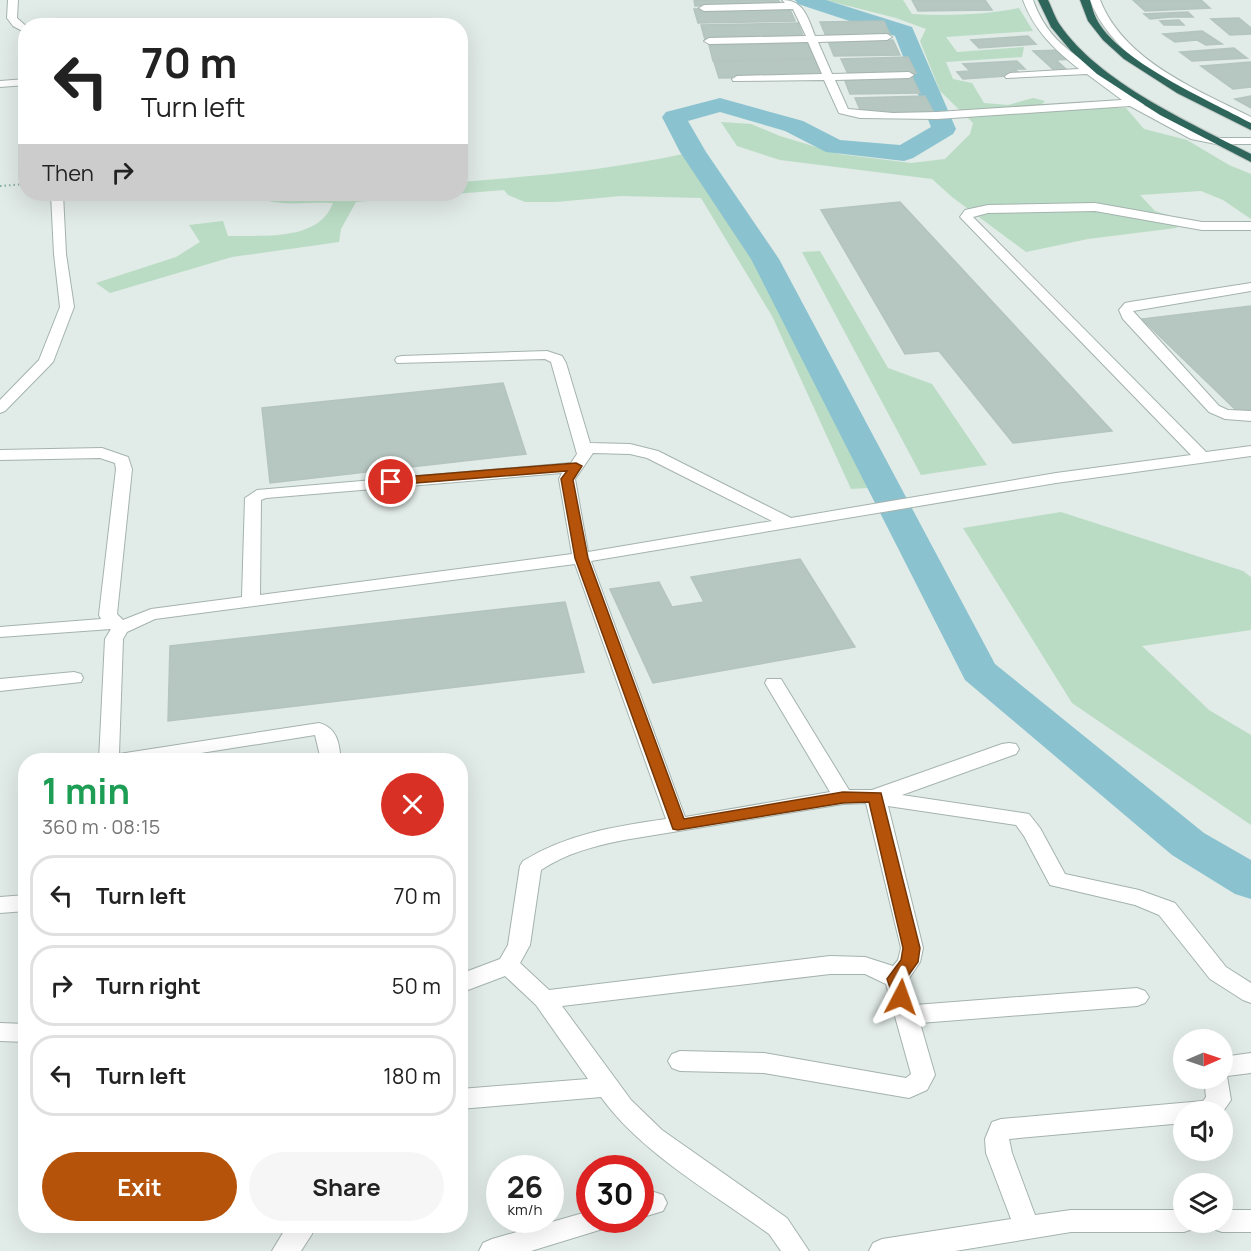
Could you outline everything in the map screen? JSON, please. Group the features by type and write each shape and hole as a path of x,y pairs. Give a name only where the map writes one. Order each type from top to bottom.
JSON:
{"highway":[{"path":"1043,0 1050,19 1079,53 1146,102 1251,159"},
{"path":"1085,0 1085,7 1092,20 1118,50 1162,80 1251,127"}],"street":[{"path":"13,0 9,17 10,21 18,26"},
{"path":"1028,0 1035,18 1047,35 1073,59 1132,103 1186,134 1216,141 1251,141"},
{"path":"1095,0 1102,22 1126,46 1177,83 1251,121"},
{"path":"704,8 791,3 812,38 846,113 866,116 987,113 1146,102"},
{"path":"709,41 887,37"},
{"path":"1010,76 1092,71"},
{"path":"737,79 909,75"},
{"path":"0,84 18,83"},
{"path":"1231,141 1251,151"},
{"path":"0,408 46,362 67,307 60,254 57,201"},
{"path":"1202,457 966,217 969,213 988,209 1095,207 1202,226 1251,226"},
{"path":"1251,287 1130,306 1126,310 1128,316 1214,409 1225,414 1251,416"},
{"path":"402,360 551,356 559,363 585,454 583,460 567,479 581,558 678,825"},
{"path":"583,448 630,449 652,454 789,523"},
{"path":"0,632 116,626 152,614 581,558 986,489 1251,451"},
{"path":"0,455 102,453 122,460 124,469 108,615 116,626 109,753"},
{"path":"251,601 253,498 262,493 576,466"},
{"path":"0,685 74,678"},
{"path":"774,683 843,797"},
{"path":"176,753 319,729 326,734 330,753"},
{"path":"875,797 1009,748"},
{"path":"468,981 508,965 519,945 531,866 547,855 573,844 678,825 843,797 875,797 1022,819 1030,826 1051,871 1058,880 1138,898 1167,909 1218,973 1251,994"},
{"path":"875,797 912,948 909,962 896,979"},
{"path":"0,905 18,904"},
{"path":"544,999 830,965 870,964 885,970 896,979 923,1075 918,1083 909,1088 764,1063 680,1061"},
{"path":"508,965 544,999 622,1107 653,1137 777,1226 796,1251"},
{"path":"906,1015 1137,997"},
{"path":"0,1032 18,1033"},
{"path":"1233,1065 1251,1063"},
{"path":"468,1098 608,1087"},
{"path":"1027,1228 999,1153 997,1139 1001,1129 1173,1114"},
{"path":"882,1251 1071,1221 1173,1221"},
{"path":"1233,1221 1251,1221"},
{"path":"492,1251 576,1226"},
{"path":"285,1251 299,1233"}],"path":[{"path":"0,186 18,185"}],"green space":[{"path":"825,0 903,0 912,14 925,15 979,14 1019,8 1033,31 946,37 957,52 1024,47 1022,57 946,62 953,79 972,83 984,103 1008,105 1033,98 1045,101 1039,107 1126,108 1144,129 1187,140 1229,165 1251,174 1251,219 1223,200 1201,191 1140,195 1155,211 1186,221 1176,228 1088,239 1026,252 952,197 932,179 780,160 737,146 721,122 751,124 780,136 839,154 911,163 945,159 970,134 973,123 940,91 920,41 926,29 896,18"},
{"path":"683,154 709,187 772,284 868,488 851,489 772,316 701,198 621,196 556,202 525,202 508,195 504,190 468,193 468,181 600,168"},
{"path":"270,201 368,201 356,202 341,229 339,242 232,257 110,293 96,283 176,257 200,242 189,225 223,221 228,236 288,234 315,224 326,216 333,203"},
{"path":"820,251 888,368 932,384 987,465 921,475 802,252"},
{"path":"1061,512 1243,571 1251,577 1251,630 1142,646 1209,710 1251,735 1251,825 1072,703 963,528"}],"building":[{"path":"694,0 778,0 781,4 695,6"},
{"path":"912,0 985,0 992,10 918,11"},
{"path":"1133,0 1201,0 1210,8 1145,11"},
{"path":"789,7 795,21 698,23 694,9"},
{"path":"1188,12 1193,17 1171,17 1167,13"},
{"path":"1165,13 1171,17 1150,19 1144,14"},
{"path":"1239,18 1251,28 1251,34 1230,35 1211,19"},
{"path":"1179,20 1184,25 1164,25 1160,21"},
{"path":"884,21 890,35 826,36 820,22"},
{"path":"798,23 804,38 705,40 701,25"},
{"path":"1202,31 1222,44 1206,45 1197,40 1175,42 1163,34"},
{"path":"1028,36 1036,44 979,48 971,40"},
{"path":"893,40 900,55 834,56 828,41"},
{"path":"808,43 815,58 713,61 709,45"},
{"path":"1234,48 1247,58 1192,61 1180,52"},
{"path":"1063,50 1073,59 1056,60 1067,70 1055,71 1033,51"},
{"path":"908,57 916,73 848,74 841,59"},
{"path":"816,59 823,76 719,78 714,62"},
{"path":"1017,61 1025,69 1015,69 1021,75 963,79 957,72 970,71 963,64"},
{"path":"1251,62 1251,87 1233,89 1201,66"},
{"path":"912,77 920,93 850,94 844,78"},
{"path":"925,96 934,113 862,114 855,98"},
{"path":"1251,96 1251,108 1235,99"},
{"path":"900,202 1112,431 1013,443 939,351 905,354 821,210"},
{"path":"1251,306 1251,411 1239,413 1142,319"},
{"path":"503,383 526,454 270,483 262,408"},
{"path":"800,559 855,647 653,683 610,589 659,582 672,607 704,602 691,577"},
{"path":"565,602 584,672 168,721 170,646"}],"waterway":[{"path":"805,0 904,32 944,129 904,153 835,147 794,126 720,105 674,117 693,152 765,259 979,671 1188,844 1251,882"}],"route":[{"path":"391,482 576,466 568,474 567,479 581,558 678,825 843,797 875,797 912,948 909,962 896,979 901,997"}]}
